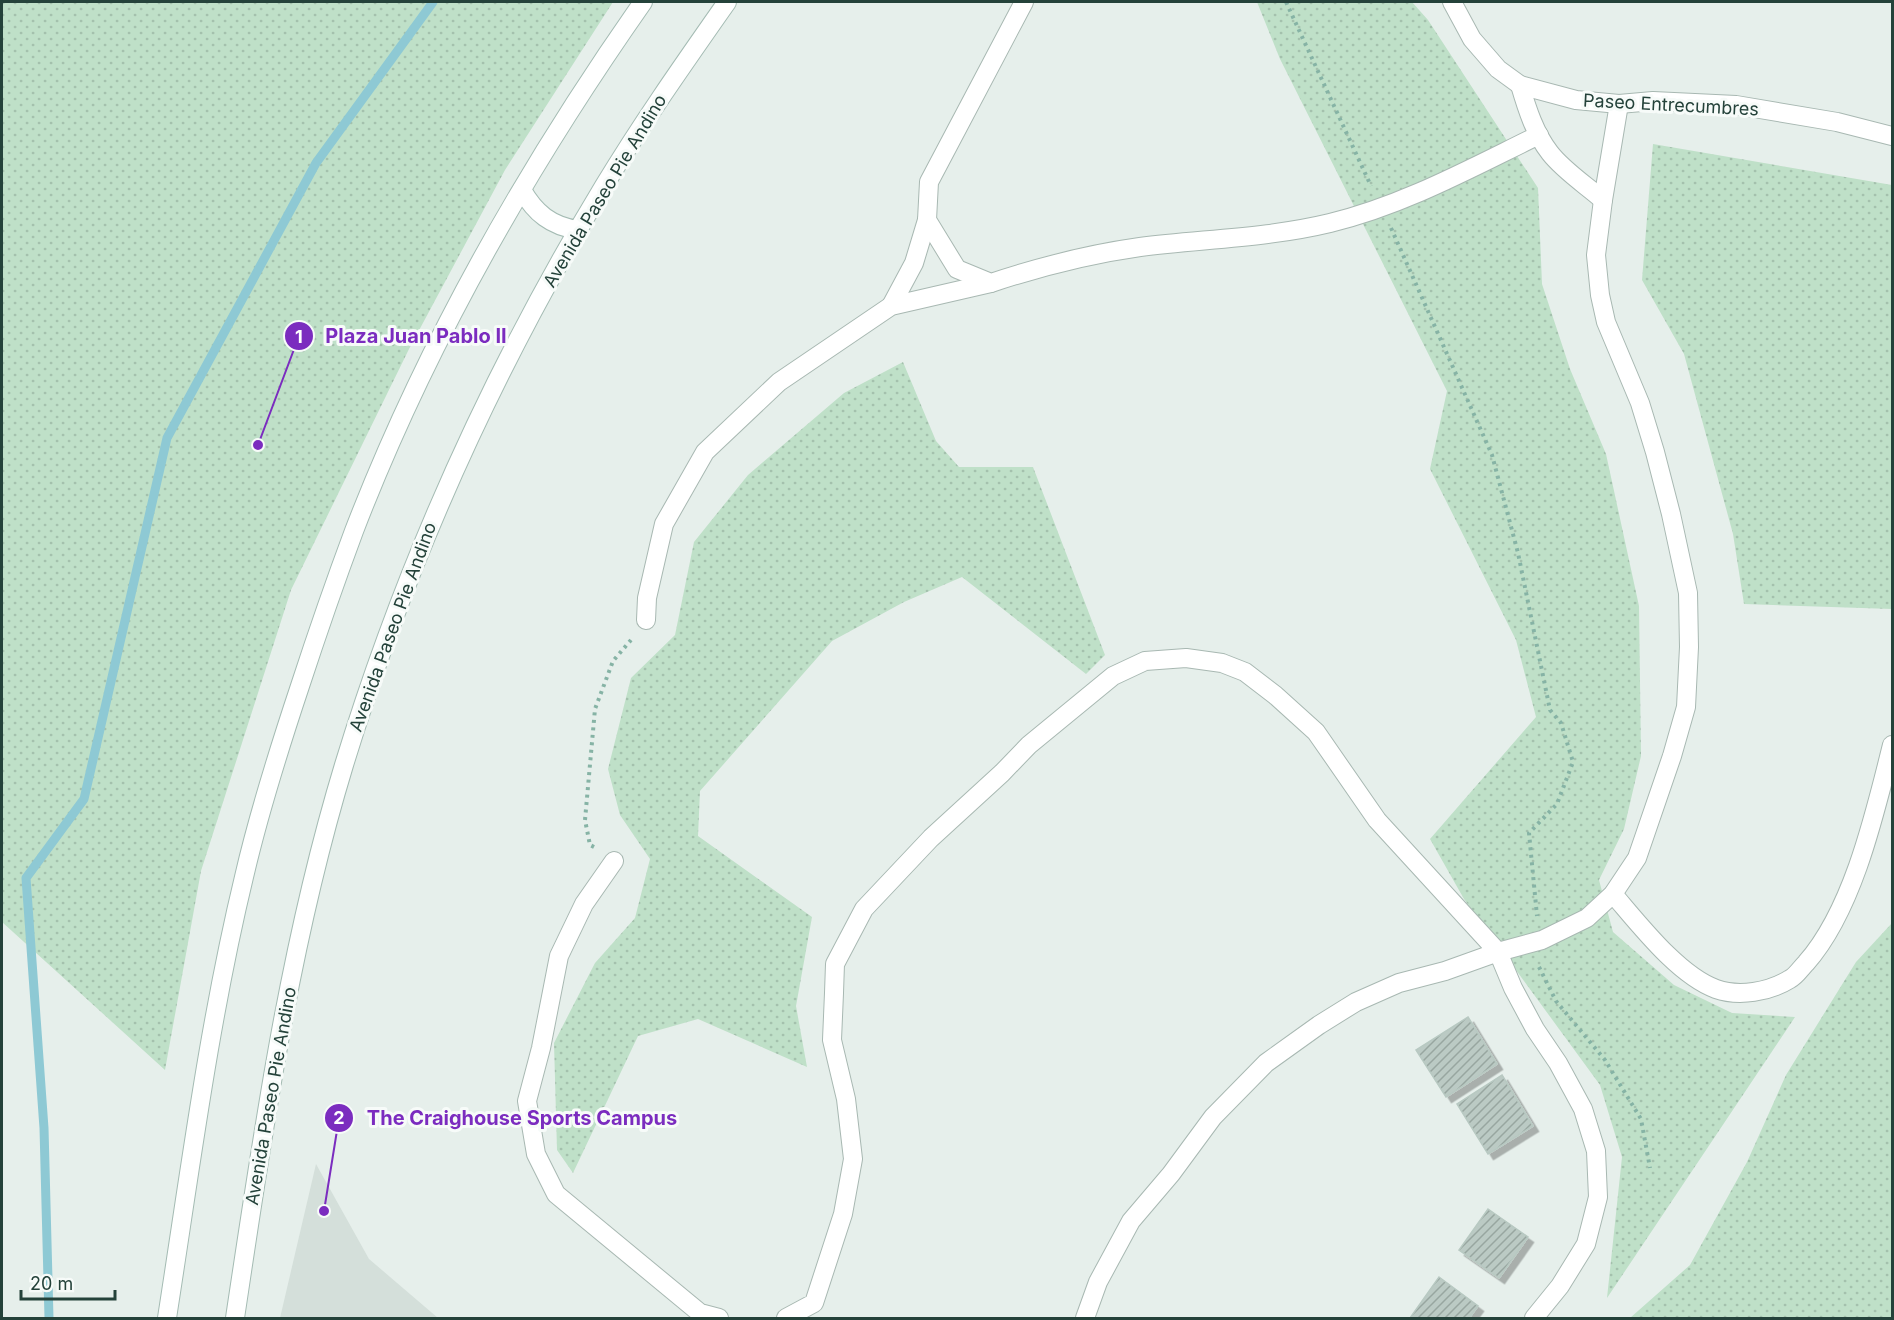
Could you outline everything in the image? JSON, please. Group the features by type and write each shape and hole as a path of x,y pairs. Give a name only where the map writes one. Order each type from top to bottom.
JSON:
{"street":[{"path":"167,1318 204,1074 225,959 244,873 283,737 354,530 421,379 469,283 565,119 643,2"},
{"name":"Avenida Paseo Pie Andino","path":"235,1318 275,1060 311,887 343,766 394,615 449,481 532,312 578,230 637,134 727,2"},
{"path":"891,306 914,263 927,220 929,182 1024,2"},
{"path":"1452,2 1472,39 1498,69 1520,85 1527,109 1551,154 1603,200"},
{"name":"Paseo Entrecumbres","path":"1520,85 1576,100 1619,104 1653,102 1736,105 1837,123 1893,136"},
{"path":"1085,1318 1098,1282 1131,1221 1171,1174 1213,1117 1266,1063 1319,1024 1356,1002 1399,983 1535,942 1587,918 1613,894 1637,858 1672,756 1686,707 1689,646 1688,593 1655,452 1640,403 1606,321 1600,295 1596,255 1619,104"},
{"path":"646,620 647,598 664,524 705,452 779,382 891,306 991,284 1033,269 1137,247 1258,235 1330,223 1420,193 1539,135"},
{"path":"522,189 536,211 545,219 578,230"},
{"path":"927,220 957,269 991,284"},
{"path":"786,1318 813,1303 843,1215 853,1159 846,1100 832,1040 835,964 864,909 931,838 1029,745 1113,676 1145,661 1186,658 1222,663 1245,672 1316,732 1377,820 1498,952 1535,1029 1558,1063 1583,1109 1596,1151 1598,1197 1586,1244 1560,1286 1534,1318"},
{"path":"1613,894 1658,945 1692,975 1715,989 1739,994 1763,990 1792,979 1813,955 1832,923 1856,871 1893,745"},
{"path":"614,861 584,904 559,956 541,1048 527,1101 536,1154 556,1194 700,1313 719,1318"}],"path":[{"path":"1286,2 1381,206 1492,454 1518,553 1550,710 1561,723 1573,762 1557,804 1529,833 1537,915 1534,960 1556,1001 1605,1060 1641,1119 1650,1168"},
{"path":"614,861 590,844 585,820 595,709 613,661 646,620"}],"shaded area":[{"path":"316,1164 369,1259 438,1318 280,1318"}],"green space":[{"path":"2,2 613,2 505,170 409,349 291,590 201,871 165,1070 2,922"},
{"path":"1257,2 1412,2 1428,20 1538,188 1542,284 1570,369 1606,454 1639,606 1641,756 1624,829 1599,880 1613,932 1674,985 1732,1013 1795,1017 1607,1298 1622,1157 1600,1085 1464,899 1430,839 1536,717 1516,640 1430,469 1447,391 1280,59"},
{"path":"1653,144 1892,185 1892,609 1744,604 1733,534 1684,354 1642,280"},
{"path":"903,362 936,441 959,467 1033,467 1105,655 1086,674 962,577 904,602 832,641 700,791 698,836 812,917 796,1006 807,1067 698,1019 638,1036 573,1173 557,1150 554,1043 595,963 635,918 650,859 620,815 608,769 631,678 675,635 694,542 748,475 844,393"},
{"path":"1892,923 1892,1318 1630,1318 1690,1265 1747,1162 1786,1075 1856,962"}],"building":[{"path":"1468,1017 1497,1064 1446,1097 1416,1050"},
{"path":"1502,1075 1533,1126 1488,1154 1457,1104"},
{"path":"1488,1209 1528,1237 1499,1278 1459,1250"},
{"path":"1439,1277 1478,1306 1469,1318 1410,1318"}],"waterway":[{"path":"49,1318 44,1128 26,878 84,799 167,438 316,163 433,2"}],"place":[{"name":"Plaza Juan Pablo II","path":"258,445"},
{"name":"The Craighouse Sports Campus","path":"324,1211"}]}
